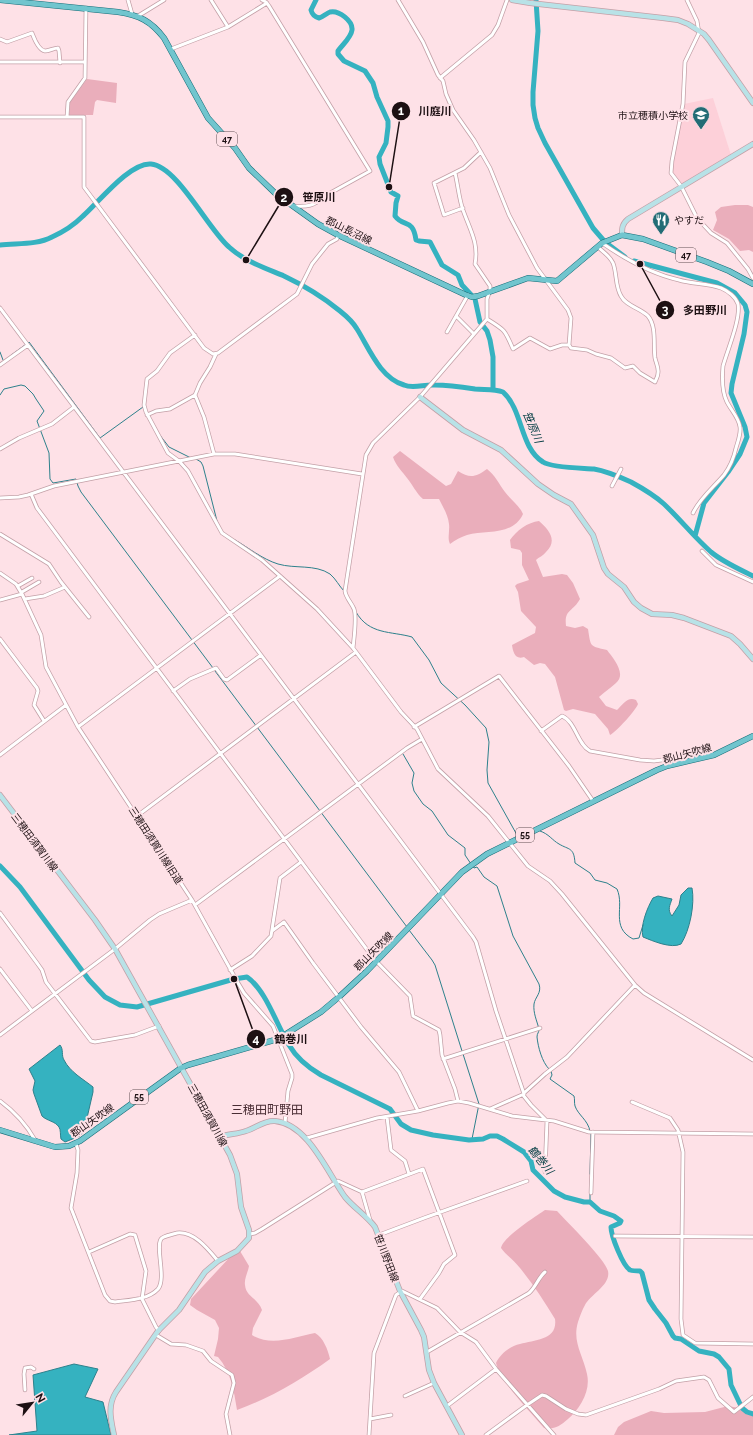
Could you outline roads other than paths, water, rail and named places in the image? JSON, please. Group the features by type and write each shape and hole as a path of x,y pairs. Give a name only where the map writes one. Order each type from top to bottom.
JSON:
{"main road":[{"name":"郡山長沼線","path":"0,0 132,14 146,20 160,33 171,49 208,118 235,148 256,176 276,194 318,224 338,235 468,296 478,296 528,278 557,281 600,245 619,236"},
{"name":"47","path":"619,236 643,239 707,262 729,271 753,284"},
{"name":"郡山矢吹線","path":"0,1130 55,1147 63,1148 76,1144 181,1068 280,1037 313,1017 338,998 470,865 487,854 657,770 714,755 753,736"}],"street":[{"path":"128,0 132,14"},
{"path":"138,16 164,0"},
{"path":"211,0 228,27"},
{"path":"262,0 267,3 370,171 323,197 318,202 306,207 292,205"},
{"path":"398,0 423,42 453,110 494,174 509,215 537,268 566,306 570,314 569,345"},
{"path":"440,78 492,35 498,25 507,0"},
{"path":"512,0 685,22 699,31 712,43 753,103"},
{"path":"687,0 697,21 699,35 685,62 682,104 671,167 672,175 681,186 697,218 711,233 727,243 748,269 753,278"},
{"path":"171,49 228,27 267,3"},
{"path":"67,117 68,102 85,78 86,8"},
{"path":"110,11 110,17"},
{"path":"0,39 8,42 32,33 35,42 41,50 45,51 56,48 58,49 60,63"},
{"path":"0,62 85,62"},
{"path":"0,117 84,117 84,187 205,349 216,354"},
{"path":"619,236 624,222 681,186 753,144"},
{"path":"463,208 444,215 434,184 464,168 481,152"},
{"path":"353,648 355,615 354,609 345,591 366,455 373,443 420,397 486,321 490,292 489,284 475,264 477,256 476,247 463,208 455,173"},
{"path":"148,415 156,411 170,409 195,395 216,354 297,294 312,264 325,246 337,239 338,235"},
{"path":"486,321 502,328 505,331 513,349 530,338 550,349 569,345 571,348 587,350 611,358 625,368 633,366 640,373 655,382 658,377 658,370 655,359 654,336 651,322 648,316 637,307 624,301 620,295 612,263 600,245"},
{"path":"600,245 650,270 677,280 719,288 728,292 737,302 739,310 738,317 722,372 726,402 739,423 740,433 734,456 725,474 700,502 693,513"},
{"path":"447,332 468,296"},
{"path":"0,308 476,942 524,1094 531,1105 546,1120 545,1172"},
{"path":"457,317 474,334"},
{"path":"195,335 170,353 157,371 147,380 144,405 168,453 179,460 188,471 222,533 257,556 304,596 353,648 414,727 438,769 477,805 528,866 550,881 562,894 635,985 753,1060"},
{"path":"0,365 28,345"},
{"path":"195,395 204,417 214,454"},
{"path":"420,397 463,430 501,450 538,484 572,505 594,535 604,568 608,574 624,587 634,602 641,608 652,614 672,615 684,618 731,636 753,659"},
{"path":"0,449 19,438 52,424 74,407"},
{"path":"0,498 19,497 54,486 214,454 235,454 362,474"},
{"path":"612,486 621,469"},
{"path":"31,494 37,508 284,840 376,961 410,996 414,1016 439,1030 443,1059 455,1088 458,1101"},
{"path":"0,534 47,562 89,617"},
{"path":"702,551 716,565 753,582"},
{"name":"三穂田須賀川線旧道","path":"0,573 18,586 22,593 41,635 46,667 78,727 192,900 244,993 280,1037 292,1078 288,1091 285,1123"},
{"path":"78,727 280,576"},
{"path":"18,586 32,578"},
{"path":"0,600 22,593 39,582"},
{"path":"25,599 44,596 65,587"},
{"path":"0,639 38,690 34,705 44,721"},
{"path":"137,816 356,652"},
{"path":"173,691 190,679 216,668 225,680 227,680 261,655"},
{"path":"414,727 498,676 502,678 593,801"},
{"path":"0,755 66,705"},
{"path":"541,731 562,716 566,718 585,747 590,751 652,761 670,759 676,764"},
{"path":"195,905 407,748 422,739"},
{"name":"三穂田須賀川線","path":"0,795 95,920 115,949 235,1166 238,1178 241,1208 250,1234"},
{"path":"230,970 255,954 271,936 280,878 301,862"},
{"path":"0,1035 115,949 155,916 192,900"},
{"path":"0,913 37,962 42,970 44,980 92,1042 135,1034 158,1026"},
{"path":"272,931 284,922 338,998 378,1049 400,1072 418,1111"},
{"path":"0,969 32,1011"},
{"path":"490,1109 524,1094 566,1057 635,985"},
{"path":"443,1059 540,1028"},
{"path":"307,1138 377,1118 418,1111 458,1101 512,1116 546,1120 593,1132 753,1134"},
{"path":"0,1102 16,1114 35,1140"},
{"path":"632,1102 669,1116 678,1130 683,1152 683,1334 695,1343 753,1344"},
{"path":"387,1117 391,1150 405,1161 409,1174"},
{"name":"笹川野田線","path":"219,1137 245,1132 265,1122 274,1121 285,1123 294,1127 307,1138 346,1198 375,1227 400,1291 421,1330 427,1352 429,1370 434,1383 462,1435"},
{"path":"591,1193 593,1132"},
{"path":"76,1144 78,1150 78,1173 71,1208 105,1295 110,1301 141,1298 156,1291 161,1283 160,1241 163,1238 174,1234 183,1233 191,1235 218,1261"},
{"path":"114,1435 110,1410 112,1398 157,1333 179,1310 204,1272 218,1261 242,1247 250,1234 262,1229 338,1181 362,1192 423,1169 455,1256 444,1264 440,1273 420,1299"},
{"path":"379,1235 527,1181"},
{"path":"362,1192 370,1221"},
{"path":"89,1252 130,1234 134,1234 146,1271 141,1298 157,1333 171,1344 186,1345 203,1351 211,1361 232,1375 233,1384 226,1414 230,1435"},
{"path":"616,1236 753,1237"},
{"path":"427,1352 529,1293 545,1272"},
{"path":"369,1435 374,1353 396,1295 400,1291 404,1291 437,1308 460,1332 476,1342 496,1369 554,1435"},
{"path":"25,1390 25,1368 31,1367 34,1369"},
{"path":"446,1406 496,1369"},
{"path":"486,1435 540,1396 545,1396 570,1411 586,1415 659,1389 676,1381 704,1377 709,1380 718,1398 734,1412 753,1397"},
{"path":"405,1396 434,1383"},
{"path":"370,1419 391,1416"}],"water":[{"path":"688,888 692,888 693,902 687,932 681,944 672,946 643,937 642,928 648,907 653,898 658,896 672,899 669,910 672,916 679,905 681,895"},
{"path":"60,1045 63,1058 70,1068 93,1087 84,1131 80,1136 65,1142 61,1139 59,1127 42,1116 33,1090 35,1081 29,1069"},
{"path":"74,1364 98,1369 85,1397 103,1402 111,1435 9,1435 37,1431 33,1375"}],"waterway":[{"path":"316,0 311,10 315,16 319,18 330,12 341,14 348,20 352,27 348,39 338,51 338,54 344,61 365,71 373,83 377,97 388,121 386,143 379,157 380,164 391,192 398,196 395,216 398,220 408,224 413,229 416,240 430,242 442,265 458,275 462,285 475,299 480,322 487,331 490,340 493,357 493,390"},
{"path":"536,0 538,31 533,105 538,128 593,228 605,242 625,257"},
{"name":"笹原川","path":"0,245 33,243 46,240 76,222 115,184 134,169 143,165 151,164 161,167 182,186 212,227 235,252 255,264 306,287 347,317 355,326 376,362 388,376 404,385 411,387 445,385 503,392 510,400 530,448 535,456 543,462 560,467 599,470 613,474 644,489 664,504 716,556 753,576"},
{"path":"634,261 717,283 735,293 745,305 747,312 744,334 731,393 745,427 747,437 740,454 704,503 695,536"},
{"path":"28,343 29,342 100,438 143,407"},
{"path":"10,356 25,345"},
{"path":"0,352 3,360"},
{"path":"0,395 4,389 21,385 25,386 33,394 44,411 37,421 49,453 50,479 53,483 76,479 81,492 213,668"},
{"path":"159,434 169,447 191,458"},
{"path":"196,459 201,462 203,466 217,521"},
{"path":"235,540 272,562 324,571 330,574 344,591"},
{"path":"356,612 367,625 381,631 412,637 429,660 441,683 465,705 486,728 489,742 487,770 488,783 517,835 532,829"},
{"path":"215,671 407,927"},
{"path":"403,754 414,773 412,783 414,791 423,804 432,811 448,835 465,848 465,855 471,864"},
{"path":"540,831 570,850 573,854 575,863 590,873 595,880 607,883 617,889 620,903 620,923 626,934 633,939 639,938 643,925"},
{"name":"鶴巻川","path":"0,866 20,887 89,980 105,997 120,1005 137,1007 234,979 247,977 260,990 295,1054 316,1072 390,1109 401,1124 411,1130 469,1140 497,1136 524,1152 531,1161 533,1170 554,1191 565,1197 590,1202 600,1211 614,1216 621,1221 620,1223 611,1227 618,1250 624,1263 630,1270 640,1271 642,1273 649,1300 666,1323 673,1336 681,1339 699,1351 714,1354 719,1357 729,1369 731,1385 742,1408 753,1414"},
{"path":"473,866 474,868 477,867 484,877 497,886 513,936 539,984 540,990 534,1007 539,1029 537,1037 541,1054 549,1069"},
{"path":"409,930 435,965 462,1051"},
{"path":"463,1054 479,1104 472,1139"},
{"path":"551,1071 552,1075 550,1079 574,1096 576,1109 589,1127 590,1131"},
{"path":"590,1174 591,1134"},
{"path":"590,1194 590,1202"}],"place":[{"name":"市立穂積小学校","path":"701,130"},
{"name":"川庭川","path":"389,187"},
{"name":"やすだ","path":"661,235"},
{"name":"笹原川","path":"246,260"},
{"name":"多田野川","path":"640,264"},
{"name":"鶴巻川","path":"234,979"}],"district":[{"name":"三穂田町野田","path":"267,1110"}]}
